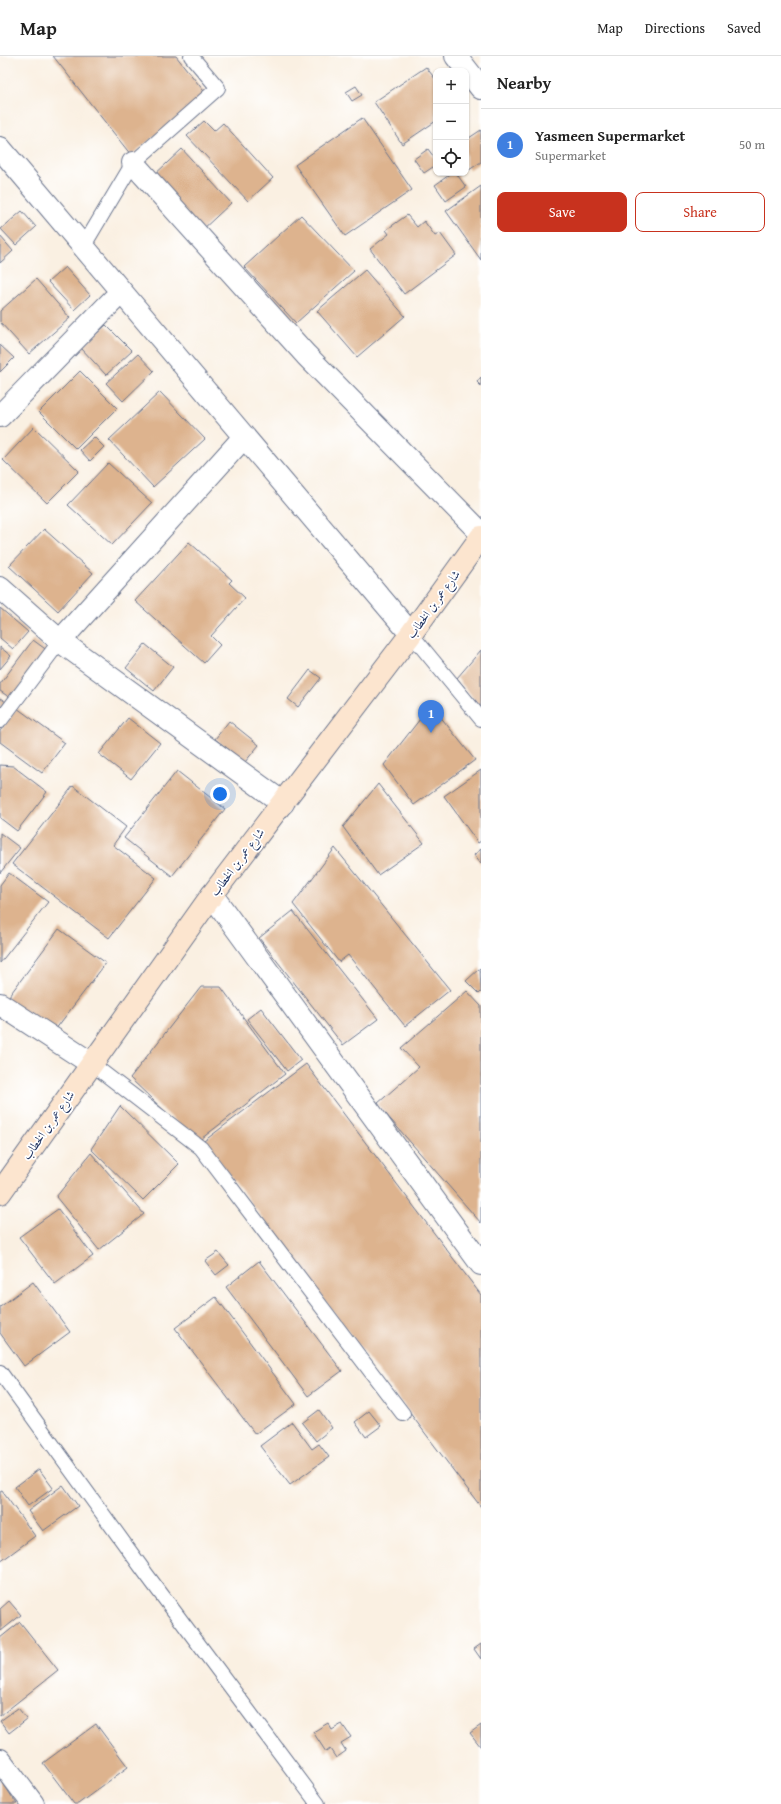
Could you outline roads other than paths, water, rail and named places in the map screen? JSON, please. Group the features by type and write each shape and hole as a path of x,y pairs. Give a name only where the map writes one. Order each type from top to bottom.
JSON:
{"main road":[{"name":"شارع عمر بن الخطاب","path":"0,1193 212,896 411,634 481,536"}],"street":[{"path":"456,56 481,88"},
{"path":"0,148 411,634"},
{"path":"133,163 306,356 481,533"},
{"path":"0,416 121,292"},
{"path":"60,641 244,437"},
{"path":"0,588 60,641 283,803"},
{"path":"212,896 481,1264"},
{"path":"0,1004 92,1064"},
{"path":"0,1760 33,1804"}],"lane":[{"path":"83,247 133,163 218,88 191,56"},
{"path":"411,634 481,719"},
{"path":"0,721 60,641"},
{"path":"92,1064 201,1148 403,1414"},
{"path":"0,1372 147,1575 318,1804"}],"place":[{"name":"Yasmeen Supermarket","path":"431,733"}]}
